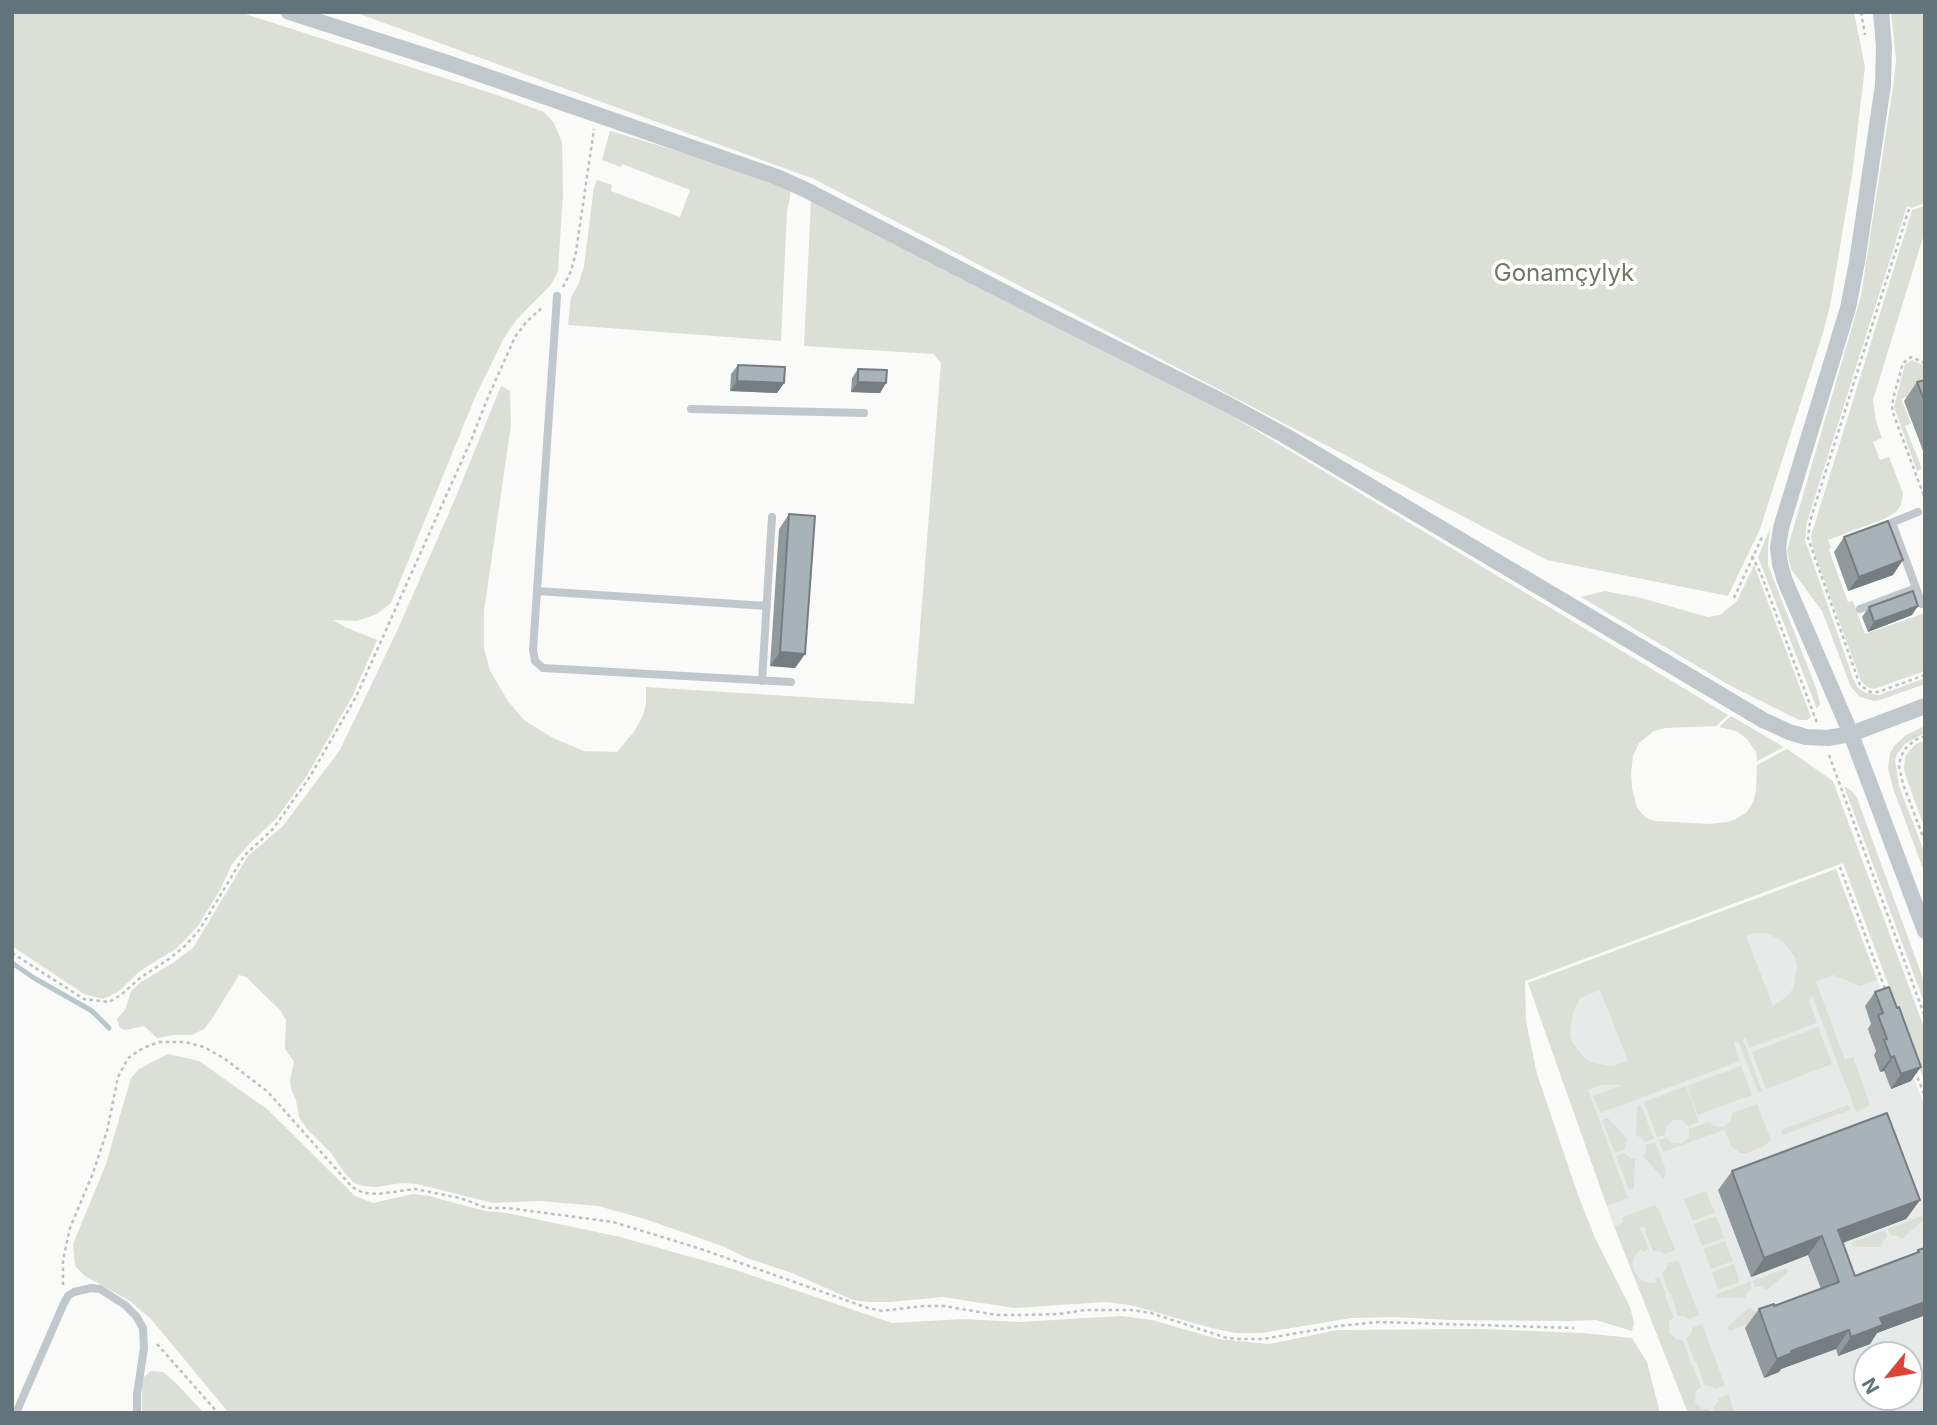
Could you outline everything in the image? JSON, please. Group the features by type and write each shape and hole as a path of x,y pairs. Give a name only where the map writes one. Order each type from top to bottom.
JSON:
{"street":[{"path":"289,12 445,62 804,188 1284,435 1763,720 1788,732 1806,737 1828,738 1851,734 1925,706"},
{"path":"1881,12 1884,85 1857,262 1848,308 1781,528 1778,548 1785,581 1851,734 1923,921"}],"lane":[{"path":"557,296 533,654 535,661 540,667 791,682"},
{"path":"691,409 864,413"},
{"path":"1869,531 1918,512"},
{"path":"762,681 772,517"},
{"path":"1892,523 1922,604"},
{"path":"1860,609 1916,588"},
{"path":"537,592 766,606"},
{"path":"16,1413 68,1296 91,1287 100,1289 124,1305 136,1316 143,1328 144,1349 137,1413"}],"path":[{"path":"1861,12 1866,39"},
{"path":"12,953 84,999 109,1002 121,995 140,978 186,946 200,929 244,856 273,829 309,778 356,697 467,450 514,337 527,321 557,296 571,271 596,116"},
{"path":"1909,209 1810,521 1808,537 1860,685 1870,692 1878,692 1925,675"},
{"path":"1925,363 1911,358 1903,363 1892,410 1925,499"},
{"path":"1734,598 1765,531"},
{"path":"1752,556 1765,583 1814,713"},
{"path":"1925,736 1906,748 1899,766 1925,842"},
{"path":"1839,783 1925,1017"},
{"path":"1840,867 1888,997"},
{"path":"64,1303 63,1260 70,1228 107,1131 118,1077 128,1058 144,1048 159,1042 186,1042 204,1047 225,1059 268,1092 352,1187 363,1193 378,1194 415,1189 460,1198 488,1208 508,1208 613,1222 882,1311 923,1306 944,1306 998,1315 1131,1310 1151,1313 1227,1338 1239,1339 1262,1339 1378,1322 1574,1328"},
{"path":"1912,1061 1925,1097"},
{"path":"143,1328 218,1413"}],"shaded area":[{"path":"1836,869 1925,1107 1925,1413 1688,1413 1612,1221 1528,983"}],"green space":[{"path":"12,12 239,12 544,112 554,123 562,142 563,193 558,272 550,286 517,319 504,338 476,395 391,603 377,614 357,621 333,620 377,640 352,697 306,777 276,819 232,864 198,926 177,948 140,971 118,992 103,999 84,994 12,946"},
{"name":"Gonamçylyk","path":"354,12 1854,12 1865,67 1852,175 1830,306 1760,529 1728,596 1547,560 814,179"},
{"path":"1891,12 1925,12 1925,203 1912,208 1907,206 1807,522 1805,540 1858,688 1866,693 1879,695 1925,678 1925,684 1874,701 1860,697 1851,687 1822,611 1791,569 1787,550 1861,296 1894,80 1896,60"},
{"path":"610,131 711,161 786,188 790,192 781,341 568,325 571,297 584,266 597,180 612,185 611,191 680,217 690,190 622,164 621,167 602,160"},
{"path":"811,201 1224,411 1728,715 1716,726 1654,731 1639,743 1633,756 1632,788 1637,808 1646,818 1655,821 1709,824 1738,818 1747,812 1753,802 1757,765 1787,749 1833,781 1925,1030 1925,1083 1843,863 1525,981 1526,1021 1537,1074 1595,1238 1630,1307 1634,1323 1632,1331 1596,1320 1449,1320 1394,1317 1351,1318 1262,1333 1235,1333 1130,1305 1105,1302 1014,1308 943,1297 890,1302 853,1300 722,1246 598,1206 540,1201 493,1203 417,1184 362,1186 353,1182 299,1117 290,1080 294,1062 285,1049 286,1020 280,1010 246,977 239,975 212,1019 204,1029 192,1035 157,1038 144,1026 125,1030 120,1028 117,1019 125,1010 131,991 193,948 248,856 283,826 340,750 397,631 501,386 510,391 511,425 484,611 484,648 490,671 508,701 524,720 553,738 584,751 617,752 642,718 646,705 646,687 914,704 941,363 934,354 804,346"},
{"path":"1925,206 1925,231 1873,400 1882,438 1873,442 1880,460 1889,457 1903,493 1901,505 1896,512 1884,519 1828,540 1831,548 1829,550 1848,602 1853,601 1865,634 1925,613 1925,671 1874,689 1861,681 1813,549 1811,536 1912,210"},
{"path":"1912,360 1925,366 1925,384 1915,388 1917,393 1901,399 1911,423 1905,426 1922,469 1917,471 1894,407 1905,364"},
{"path":"1770,529 1768,565 1816,688 1820,704 1817,709 1758,557"},
{"path":"1754,565 1811,717 1807,720 1799,720 1729,685 1581,597 1605,591 1708,617 1720,615 1737,601"},
{"path":"1731,716 1784,747 1757,761 1756,752 1747,739 1736,731 1719,727"},
{"path":"1925,726 1925,733 1905,744 1895,760 1899,786 1925,854 1923,869 1888,768 1894,746 1906,735"},
{"path":"1925,740 1925,829 1904,767 1905,757 1910,750"},
{"path":"1844,786 1857,798 1925,984 1925,1005"},
{"path":"1836,869 1877,980 1860,986 1833,975 1816,982 1845,1060 1853,1057 1869,1106 1856,1112 1812,995 1809,1001 1817,1023 1749,1048 1746,1038 1743,1039 1762,1091 1758,1092 1738,1041 1734,1043 1740,1061 1600,1113 1593,1096 1621,1085 1600,1085 1588,1090 1628,1198 1607,1206 1528,983","holes":["1766,933 1783,941 1795,957 1797,967 1794,986 1789,995 1773,1006 1746,936","1600,990 1628,1061 1612,1066 1593,1063 1584,1058 1572,1042 1570,1032 1573,1012 1580,998"]},
{"path":"1818,1027 1832,1064 1766,1089 1752,1052"},
{"path":"168,1054 199,1061 267,1109 355,1196 373,1203 413,1194 429,1196 485,1211 507,1213 620,1237 730,1268 892,1323 964,1319 1020,1322 1121,1316 1152,1320 1218,1339 1269,1344 1338,1330 1482,1329 1632,1338 1647,1362 1660,1413 229,1413 151,1319 130,1301 85,1276 75,1266 73,1244 106,1164 131,1078 139,1069"},
{"path":"1741,1066 1752,1095 1698,1115 1687,1086"},
{"path":"1686,1086 1699,1122 1688,1126 1682,1120 1673,1120 1666,1126 1665,1135 1657,1137 1644,1102"},
{"path":"1757,1104 1771,1140 1764,1146 1740,1153 1732,1147 1724,1130 1663,1152 1659,1140 1666,1137 1672,1143 1682,1144 1689,1137 1689,1129 1709,1122 1714,1126 1724,1127 1731,1120 1732,1113"},
{"path":"1641,1105 1654,1139 1645,1142 1636,1136 1637,1107"},
{"path":"1848,1105 1850,1110 1783,1135 1781,1130"},
{"path":"1608,1118 1627,1139 1624,1150 1615,1153 1602,1120"},
{"path":"1655,1142 1666,1170 1664,1179 1643,1156 1646,1145"},
{"path":"1625,1153 1635,1159 1634,1188 1629,1190 1616,1156"},
{"path":"1706,1191 1715,1213 1693,1221 1684,1199"},
{"path":"1652,1206 1659,1210 1675,1250 1664,1254 1653,1251 1646,1228 1641,1226 1640,1230 1649,1249 1639,1251 1633,1260 1633,1268 1645,1282 1656,1283 1655,1278 1659,1277 1674,1317 1669,1322 1669,1332 1676,1339 1683,1340 1701,1387 1696,1391 1695,1402 1702,1409 1709,1409 1711,1413 1688,1413 1614,1226 1623,1223 1622,1218"},
{"path":"1716,1216 1724,1238 1702,1246 1694,1224"},
{"path":"1922,1216 1923,1220 1902,1239 1890,1235 1887,1229"},
{"path":"1885,1230 1887,1236 1881,1247 1853,1247 1851,1243"},
{"path":"1725,1241 1733,1261 1711,1269 1703,1249"},
{"path":"1678,1260 1699,1315 1689,1319 1678,1316 1662,1273 1668,1263"},
{"path":"1734,1264 1740,1282 1718,1290 1712,1272"},
{"path":"1786,1268 1788,1272 1767,1290 1755,1287 1753,1281"},
{"path":"1750,1282 1752,1288 1745,1298 1717,1298 1716,1294"},
{"path":"1749,1307 1754,1311 1761,1311 1763,1318 1729,1331 1728,1327"},
{"path":"1702,1324 1725,1385 1715,1389 1704,1385 1686,1338 1691,1334 1692,1328"},
{"path":"151,1371 163,1372 204,1413 142,1413 142,1379"},
{"path":"1728,1394 1735,1413 1715,1413 1713,1408 1719,1398"}],"building":[{"path":"738,365 785,367 784,383 737,381"},
{"path":"858,369 887,370 886,383 858,382"},
{"path":"1925,380 1925,402 1917,382"},
{"path":"789,514 815,516 805,654 780,652"},
{"path":"1888,521 1903,560 1859,577 1844,537"},
{"path":"1913,591 1918,606 1874,622 1869,607"},
{"path":"1889,987 1921,1067 1901,1074 1894,1056 1891,1058 1878,1015 1883,1013 1875,992"},
{"path":"1887,1113 1920,1200 1838,1230 1855,1276 1925,1248 1925,1302 1880,1318 1883,1325 1851,1337 1849,1330 1791,1351 1792,1353 1777,1359 1759,1309 1839,1282 1822,1236 1764,1258 1732,1171"}],"waterway":[{"path":"12,963 92,1011 109,1028"}]}
